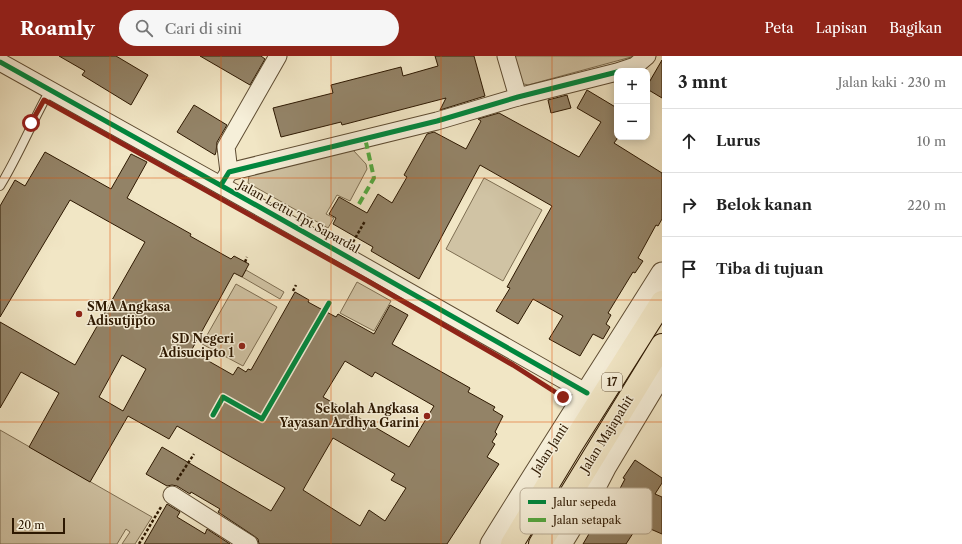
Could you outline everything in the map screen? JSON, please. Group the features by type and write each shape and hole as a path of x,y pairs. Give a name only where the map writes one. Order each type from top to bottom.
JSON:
{"highway":[{"name":"Jalan Majapahit","path":"546,488 657,310"},
{"name":"Jalan Majapahit","path":"574,488 662,346"},
{"name":"Jalan Majapahit","path":"512,544 520,531"},
{"name":"Jalan Majapahit","path":"540,544 546,534"}],"street":[{"path":"278,56 226,147 225,178 614,72"},
{"path":"506,56 518,97"},
{"path":"628,68 635,66 647,56"},
{"name":"Jalan Lettu Tpt Sapardal","path":"0,62 50,90 225,178 587,393"},
{"name":"Jalan Janti","path":"525,488 662,273"},
{"path":"657,310 662,287"},
{"path":"595,488 606,466 662,373"},
{"path":"172,495 249,544"},
{"name":"Jalan Janti","path":"491,544 520,497"}],"lane":[{"path":"0,186 9,171 31,123 50,90"}],"path":[{"path":"352,244 365,220"},
{"path":"245,262 247,257"},
{"path":"293,291 296,285"}],"shaded area":[{"path":"511,56 635,56 528,85 520,81"},
{"path":"353,150 366,164 367,169 350,201 337,195 326,214 334,218 328,228 248,183 249,176"},
{"path":"484,178 542,210 503,281 446,249"},
{"path":"246,270 284,292 280,299 242,277"},
{"path":"357,282 391,301 374,331 340,313"},
{"path":"236,284 277,307 243,366 202,344"},
{"path":"0,430 152,517 135,544 122,544 130,532 126,529 117,544 0,544"}],"building":[{"path":"59,56 116,56 148,75 131,105 82,75 85,71"},
{"path":"200,56 261,56 265,59 250,85"},
{"path":"435,56 474,56 485,96 440,110 446,98 342,125 341,122 281,137 273,108 333,93 331,85 401,67 403,76 438,66"},
{"path":"662,60 662,98 650,91 650,81"},
{"path":"587,90 614,106 614,140 616,140 614,143 662,173 662,219 658,226 656,225 638,258 643,261 635,273 633,272 608,313 611,315 606,324 610,327 603,339 593,334 580,356 549,339 563,316 533,299 518,324 496,311 510,288 507,287 552,206 480,165 419,279 371,251 373,247 333,224 336,218 329,214 339,197 367,213 378,194 392,203 407,177 404,175 427,134 434,132 466,149 481,121 478,119 499,113 579,157 601,122 577,108"},
{"path":"567,95 571,108 551,113 548,100"},
{"path":"194,105 227,125 217,142 215,155 177,132"},
{"path":"45,152 111,189 131,154 147,162 127,198 191,234 190,236 231,259 234,256 249,264 242,277 234,273 191,351 233,375 238,367 246,372 248,369 251,370 295,292 319,308 336,317 338,314 374,334 390,305 408,315 392,344 470,388 468,392 495,407 493,410 503,416 495,432 497,434 492,442 495,444 487,457 499,464 447,544 259,544 258,539 218,512 220,509 191,492 190,494 177,486 167,486 146,474 162,447 271,511 285,488 177,426 169,439 128,416 90,482 29,447 59,393 21,372 0,408 0,322 75,365 145,242 70,200 0,317 0,206 15,180 25,186","holes":["122,355 146,369 123,411 99,397","345,361 372,377 375,372 434,406 409,447 323,397","333,438 395,474 391,480 406,488 385,521 369,510 360,526 303,490"]},
{"path":"635,460 662,478 662,483 655,494 662,497 662,534 652,530 652,488 620,488 625,479 623,478"},
{"path":"167,504 180,512 177,517 205,534 207,529 230,544 144,544"},
{"path":"589,534 632,534 626,544 583,544"}],"marked path":[{"path":"359,204 374,178 365,138"}],"cycle path":[{"path":"0,62 587,393"},
{"path":"221,185 229,172 437,121 518,97 614,73"},
{"path":"213,415 223,397 262,419 329,303"}],"place":[{"name":"SMA Angkasa Adisutjipto","path":"79,314"},
{"name":"SD Negeri Adisucipto 1","path":"242,346"},
{"name":"Sekolah Angkasa Yayasan Ardhya Garini","path":"427,416"}],"route":[{"path":"31,123 44,100 366,280 542,382 563,397"}]}
